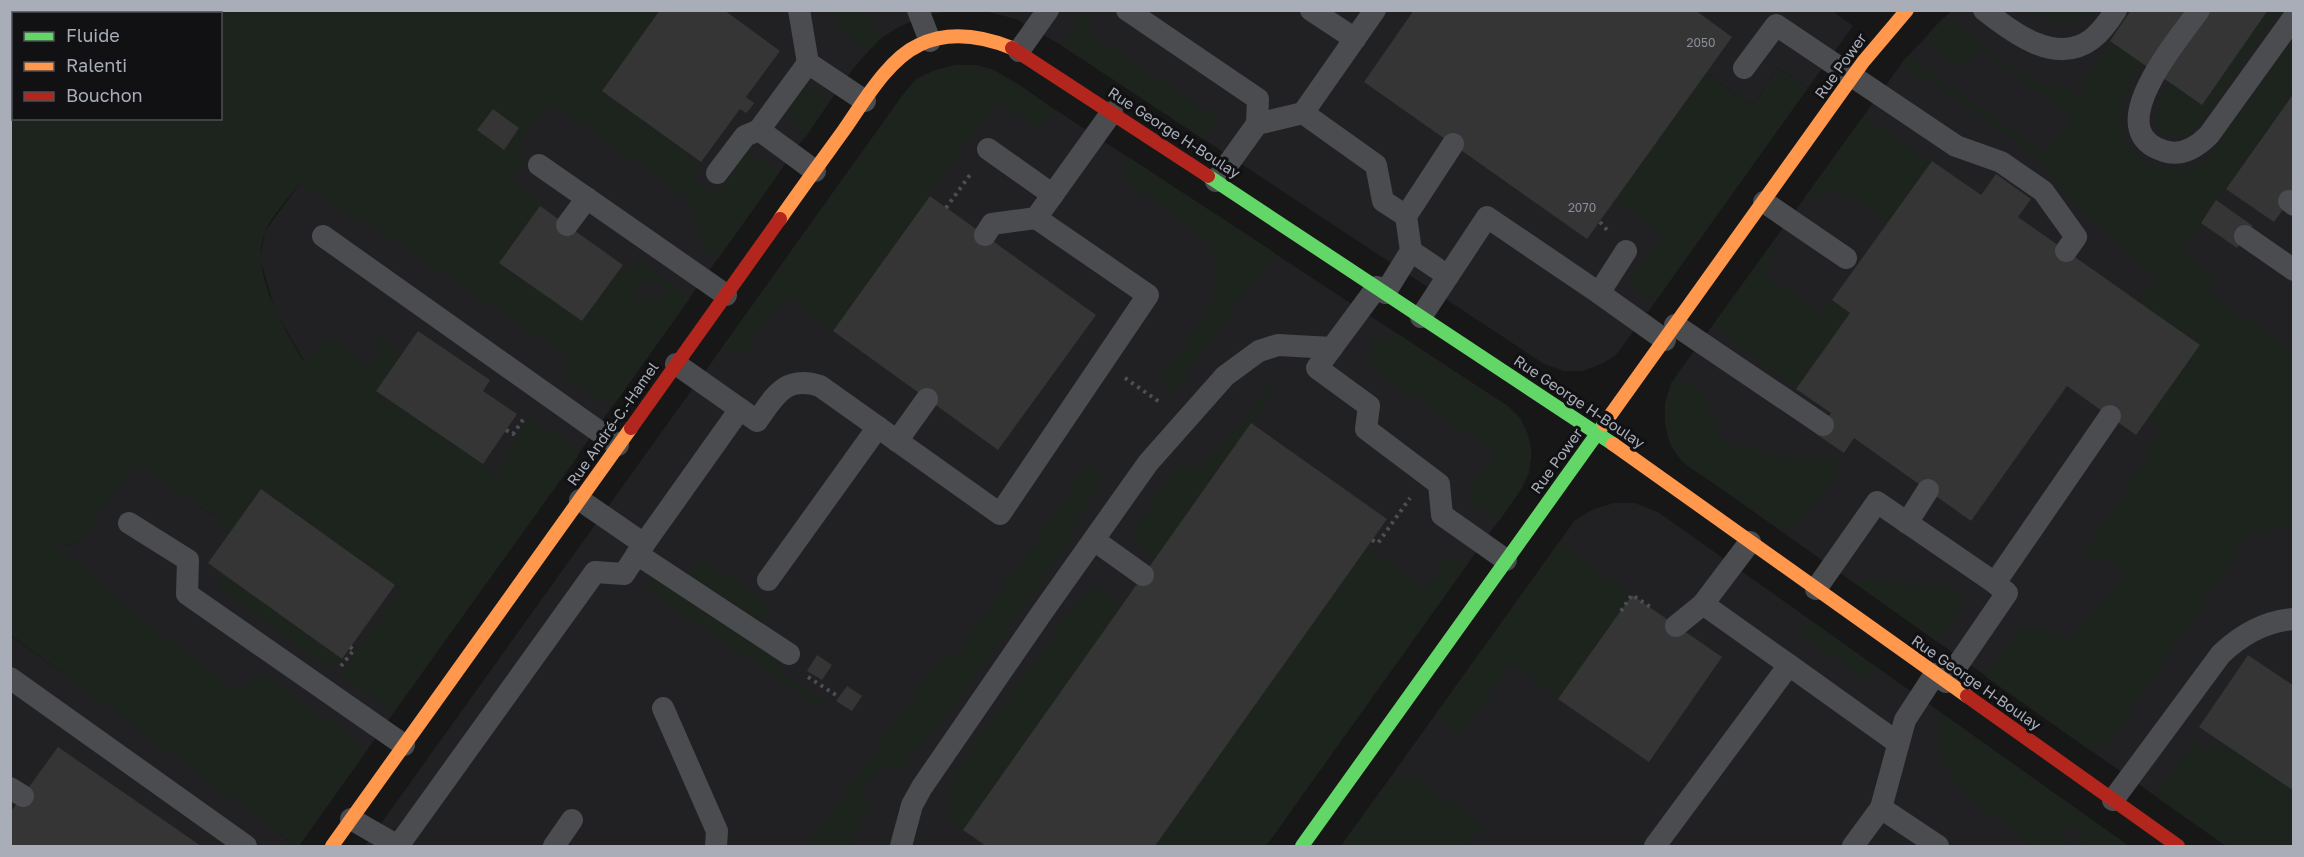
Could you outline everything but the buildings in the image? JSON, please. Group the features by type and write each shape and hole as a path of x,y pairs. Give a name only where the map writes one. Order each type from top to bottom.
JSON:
{"street":[{"name":"Rue Power","path":"1302,846 1852,77 1907,10"},
{"name":"Rue George H-Boulay","path":"934,40 974,36 998,41 1019,51 1597,433 2178,846"},
{"name":"Rue André-C.-Hamel","path":"332,846 865,101 904,55 918,45 934,40"}],"lane":[{"path":"717,173 745,136 759,130 808,63 799,10"},
{"path":"918,10 934,40"},
{"path":"1019,51 1048,10"},
{"path":"1127,10 1258,99 1257,124 1216,181"},
{"path":"1311,10 1355,39"},
{"path":"1257,124 1303,113 1375,10"},
{"path":"1984,10 2011,31 2026,39 2037,44 2061,48 2080,45 2091,40 2102,31 2116,10"},
{"path":"2199,10 2155,72 2143,97 2139,112 2140,129 2147,141 2166,152 2190,150 2209,135 2294,17"},
{"path":"1744,68 1774,18 1852,77 1956,146 2001,162 2043,190 2076,237 2066,251"},
{"path":"808,63 865,101"},
{"path":"1036,218 1112,112"},
{"path":"1303,113 1376,165 1383,201 1406,216"},
{"path":"759,130 815,171"},
{"path":"1453,144 1406,216 1410,251 1317,368 1369,406 1366,429 1439,484 1442,515 1506,560"},
{"path":"988,149 1053,195"},
{"path":"539,165 726,295"},
{"path":"567,225 587,198"},
{"path":"1764,202 1846,258"},
{"path":"1421,317 1487,217 1599,292 1670,332 1822,425"},
{"path":"676,364 757,421 780,390 796,383 820,386 1000,514 1148,295 1036,218 992,224 984,235"},
{"path":"323,236 618,445"},
{"path":"2245,236 2294,270"},
{"path":"1410,251 1448,276"},
{"path":"1599,292 1626,251"},
{"path":"902,846 912,805 922,788 1148,463 1225,376 1259,351 1278,345 1332,348"},
{"path":"897,441 927,399"},
{"path":"351,819 398,846 595,572 624,574 740,409"},
{"path":"1995,583 2110,416"},
{"path":"768,580 878,427"},
{"path":"1907,523 1928,490"},
{"path":"580,500 641,549 794,663"},
{"path":"1816,589 1877,502 2007,593 1905,720 1881,808 1853,846"},
{"path":"129,523 188,560 187,594 404,746"},
{"path":"1094,540 1143,575"},
{"path":"1676,626 1702,604 1750,542"},
{"path":"1702,604 1898,743"},
{"path":"2113,800 2221,654 2251,630 2294,619"},
{"path":"1655,846 1789,665"},
{"path":"10,678 246,846"},
{"path":"663,708 717,831 716,846"},
{"path":"1881,808 1938,846"},
{"path":"554,846 572,820"}],"path":[{"path":"946,208 988,149"},
{"path":"1103,362 1186,420"},
{"path":"506,430 513,434 527,414"},
{"path":"1372,540 1378,543 1393,523"},
{"path":"1621,611 1632,595 1676,626"},
{"path":"336,672 354,650 350,647"},
{"path":"794,663 839,697"}],"shaded area":[{"path":"1831,10 1853,26 1808,88 1778,68 1753,106 1706,73 1616,200 1663,234 1631,280 1655,302 1616,355 1583,371 1564,371 1544,364 1061,45 1016,19 984,11"},
{"path":"2093,10 2086,15 2069,20 2052,19 2028,11"},
{"path":"11,11 660,11 602,91 702,164 693,179 716,195 747,151 779,173 718,259 703,248 687,199 553,104 525,135 520,149 524,162 511,180 544,203 500,263 582,321 623,265 631,270 637,259 690,298 613,406 565,378 571,359 397,242 329,203 300,183 265,232 261,248 265,281 278,316 303,361 328,336 369,368 379,352 373,341 377,334 402,353 376,391 489,467 494,474 500,473 504,455 530,416 574,447 578,456 395,710 384,706 340,674 401,590 262,489 228,535 220,526 215,510 211,514 135,464 83,539 71,545 53,543 133,612 241,694 260,672 354,739 363,756 299,846 11,635","holes":["493,109 519,128 504,149 477,130","654,282 663,285 665,292 662,298 640,301 636,298 636,291 642,284"]},
{"path":"426,11 952,11 925,15 895,29 876,42 853,69 320,816 38,541 71,545 83,539 135,463 211,514 228,495 304,361 275,310 260,259 265,231"},
{"path":"831,11 869,11 880,39 866,54 838,27"},
{"path":"1082,11 1090,11 1090,34 1218,117 1203,139 1061,45"},
{"path":"1951,11 2293,11 2293,846 2226,846 1682,461 1670,444 1665,424 1665,403 1671,383 1904,60"},
{"path":"2268,11 2280,11 2199,125 2184,137 2174,138 2164,135 2155,122 2156,112 2170,83 2202,105"},
{"path":"1944,17 2030,79 2048,85 2062,84 2078,99 2087,89 2076,81 2093,69 2110,41 2142,63 2123,104 2121,119 2124,133 2137,153 2155,166 2166,170 2189,168 2205,159 2293,39 2293,93 2180,251 2217,280 2209,293 2293,351 2293,526 2248,535 2109,743 2091,751 1986,677 2018,627 2037,626 2068,643 2120,580 2122,564 2083,558 2162,430 2147,419 2200,345 2138,301 2157,277 2058,189 2044,163 1924,75 1919,80 1907,73 1904,60 1908,56 2045,154 2071,117 1981,50 1967,62 1952,63 1934,50 1929,33"},
{"path":"956,65 976,65 994,70 1010,80 1509,407 1521,419 1528,435 1531,454 1529,473 1522,488 1266,846 365,846 905,92 916,79 935,70"},
{"path":"956,65 971,66 997,73 1020,85 1054,109 1039,130 997,101 833,331 786,297 744,352 734,355 721,349 905,92 916,81 928,74"},
{"path":"1778,68 1808,88 1655,302 1629,283 1662,234 1615,200 1706,73 1753,106"},
{"path":"805,86 816,88 828,104 805,138 789,116 791,102"},
{"path":"1864,116 1932,161 1888,223 1852,196 1836,195 1826,191 1811,201 1805,197"},
{"path":"1130,158 1275,253 1174,391 1166,390 1160,381 1204,317 1211,303 1215,290 1215,267 1209,240 1125,180 1120,170"},
{"path":"1771,245 1776,251 1765,274 1823,314 1832,300 1850,313 1796,389 1728,338 1715,322"},
{"path":"1398,334 1509,407 1521,423 1528,437 1531,451 1530,465 1518,492 1499,521 1475,507 1469,498 1472,488 1495,454 1372,367 1368,357 1372,344 1382,338"},
{"path":"1677,375 1699,391 1711,409 1719,435 1730,445 1752,447 1778,456 1845,461 1799,525 1780,530 1682,461 1670,441 1665,419 1671,385"},
{"path":"1270,385 1277,390 1251,423 1156,558 1135,543 1136,524 1182,462 1200,470 1245,419"},
{"path":"1087,465 1102,476 1061,554 946,717 897,775 883,764 859,800 871,809 848,845 808,846 939,661 956,656"},
{"path":"1614,503 1635,503 1658,512 2129,846 1341,846 1575,520 1594,509"},
{"path":"1559,542 1632,595 1558,699 1525,671 1510,665 1462,735 1436,714"},
{"path":"1367,547 1425,587 1449,555 1466,566 1266,846 1155,846"},
{"path":"702,557 772,609 764,623 688,575"},
{"path":"222,573 342,659 332,669 231,597 217,580"},
{"path":"655,574 785,663 780,671 825,702 820,708 646,588"},
{"path":"1874,579 1955,590 1962,596 1961,606 1939,643 1853,582"},
{"path":"1091,585 1122,605 963,830 952,823 947,812 954,777 977,739"},
{"path":"1806,618 1881,671 1864,680 1798,632"},
{"path":"10,635 94,696 296,846 11,846"},
{"path":"1940,712 2129,846 2079,846 2083,837 2078,830 2072,827 2059,833 2068,846 2039,847 2025,841 1980,806 1955,779 1945,764 1939,748 1937,731"},
{"path":"2192,741 2205,751 2226,745 2293,791 2293,846 2226,846 2155,796"},
{"path":"1392,776 1397,780 1411,777 1484,825 1466,846 1341,846"}],"traffic: fast":[{"path":"1208,176 1613,444"},
{"path":"1302,846 1604,424"}],"traffic: slow":[{"path":"1604,424 1863,62 1907,10"},
{"path":"780,219 877,83 897,60 919,45 942,38 977,38 1012,48"},
{"path":"332,846 631,428"},
{"path":"1613,444 1967,696"}],"traffic: jam":[{"path":"1012,48 1208,176"},
{"path":"631,428 780,219"},
{"path":"1967,696 2178,846"}]}
